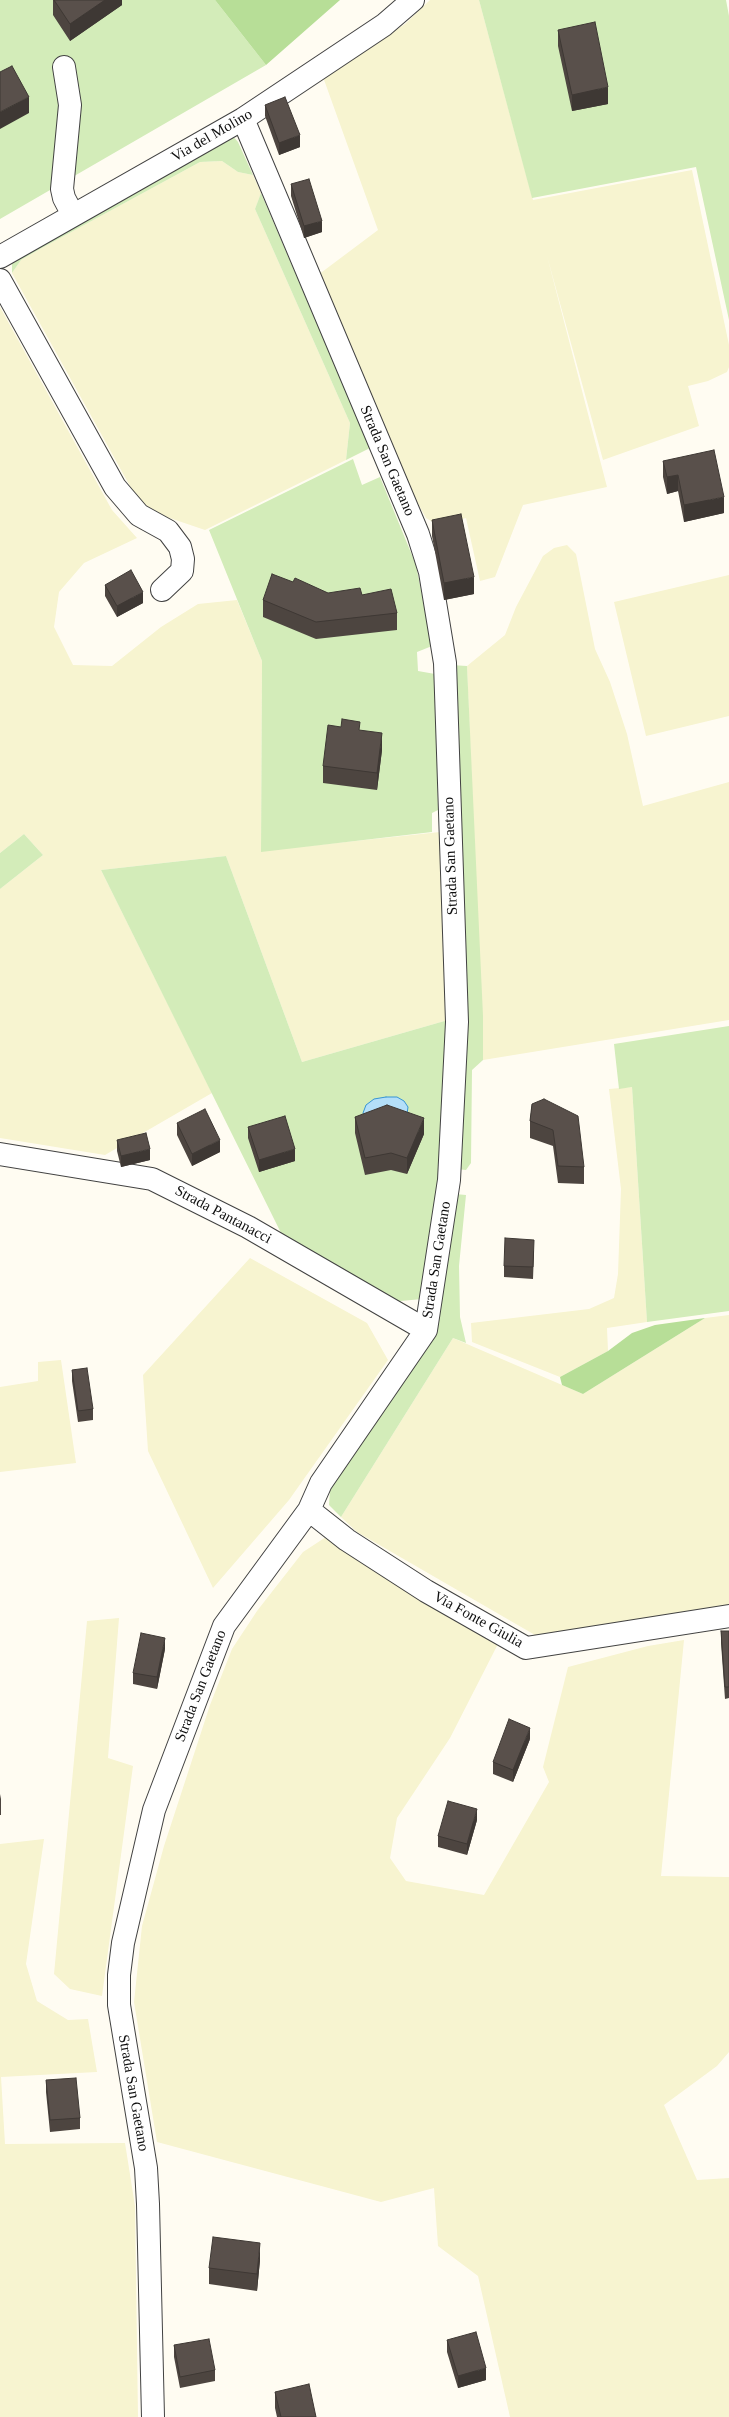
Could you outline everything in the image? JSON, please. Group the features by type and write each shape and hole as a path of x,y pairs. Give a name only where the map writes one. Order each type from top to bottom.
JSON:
{"street":[{"name":"Via del Molino","path":"0,257 242,119 384,25 414,0"},
{"path":"64,67 70,105 62,189 64,198 73,215"},
{"name":"Strada San Gaetano","path":"152,2417 148,2195 146,2168 119,2005 119,1975 124,1943 154,1810 224,1626 309,1510 321,1483 426,1330 450,1180 457,1022 445,663 430,572 418,534 265,154 242,119"},
{"path":"0,280 114,487 139,515 168,531 180,547 183,559 182,571 162,590"},
{"name":"Strada Pantanacci","path":"0,1154 152,1179 248,1227 426,1330"},
{"name":"Via Fonte Giulia","path":"309,1510 347,1540 426,1591 526,1648 729,1616"}],"shaded area":[{"path":"430,0 479,0 533,200 692,170 729,345 729,367 727,372 708,381 688,386 699,426 603,460 547,256 607,487 523,505 495,577 480,581 466,518 438,525 426,518 407,484 318,275 378,230 323,77 405,24"},
{"path":"222,161 238,172 253,175 261,193 255,209 350,423 346,460 205,530 152,512 136,497 12,273 21,260 200,162"},
{"path":"0,307 112,510 137,538 84,563 59,592 54,627 73,665 112,666 161,627 198,604 237,600 262,661 261,851 440,832 448,1020 302,1062 226,856 101,870 212,1093 105,1155 0,1138 0,889 43,855 24,834 0,853"},
{"path":"567,545 576,554 595,649 610,682 627,734 643,806 729,782 729,1020 483,1060 467,666 505,635 516,607 543,556 554,548"},
{"path":"729,575 729,716 646,736 614,602"},
{"path":"632,1087 647,1322 607,1328 608,1351 560,1377 472,1342 471,1323 589,1309 614,1298 618,1274 621,1189 609,1089"},
{"path":"250,1258 367,1323 388,1360 289,1500 213,1588 148,1451 143,1375"},
{"path":"729,1315 729,1606 535,1635 357,1532 341,1517 453,1338 583,1394 705,1318"},
{"path":"61,1360 76,1463 0,1472 0,1387 38,1381 38,1362"},
{"path":"326,1537 499,1642 450,1738 397,1818 390,1858 406,1881 484,1895 549,1782 543,1767 568,1667 648,1646 684,1640 661,1876 729,1877 729,2052 717,2066 664,2105 697,2180 729,2178 729,2417 510,2417 478,2276 438,2246 434,2188 381,2202 157,2142 134,2002 142,1926 164,1846 210,1705 232,1649 257,1611 303,1552"},
{"path":"119,1618 108,1758 133,1766 102,1996 70,1989 54,1974 87,1621"},
{"path":"44,1839 26,1964 37,2001 68,2020 88,2019 97,2072 1,2077 5,2144 125,2143 135,2206 138,2417 0,2417 0,1844"}],"green space":[{"path":"0,0 215,0 266,65 0,219"},
{"path":"215,0 340,0 266,65"},
{"path":"479,0 726,0 729,16 729,320 696,167 532,198"},
{"path":"231,134 238,142 253,175 238,172 222,161 200,162 21,260 12,273 12,260"},
{"path":"261,193 370,448 346,460 350,423 255,209"},
{"path":"353,459 362,485 380,477 416,565 432,646 417,652 418,671 435,674 438,810 432,813 432,832 261,852 262,661 209,530"},
{"path":"451,665 467,666 483,1016 483,1060 472,1070 471,1163 466,1170 457,1169"},
{"path":"24,834 43,855 0,889 0,853"},
{"path":"226,856 302,1062 448,1020 440,1178 422,1299 390,1302 283,1237 101,870"},
{"path":"729,1026 729,1311 647,1322 632,1087 619,1089 614,1044"},
{"path":"455,1194 466,1195 459,1266 460,1317 466,1343 453,1338 341,1517 329,1505 330,1490 437,1331"},
{"path":"705,1318 583,1394 562,1385 560,1377 608,1351 632,1333 655,1325"}],"water":[{"path":"397,1097 404,1101 408,1107 407,1114 366,1122 363,1113 366,1105 374,1099"}],"building":[{"path":"54,0 105,0 70,24"},
{"path":"595,22 608,87 572,95 558,30"},
{"path":"12,66 29,97 0,112 0,72"},
{"path":"285,97 300,135 279,143 265,105"},
{"path":"309,179 322,221 304,226 291,184"},
{"path":"714,450 724,497 684,505 678,475 667,477 663,461"},
{"path":"461,514 474,577 444,583 432,520"},
{"path":"131,570 143,592 117,606 105,585"},
{"path":"272,574 293,582 295,578 328,593 360,588 362,595 391,589 397,613 316,622 263,600"},
{"path":"342,719 360,722 359,730 382,733 377,773 323,766 328,725 341,727"},
{"path":"544,1099 578,1116 584,1167 558,1166 553,1130 530,1121 532,1104"},
{"path":"387,1105 424,1118 407,1158 391,1153 365,1158 355,1117"},
{"path":"205,1109 220,1140 192,1154 177,1123"},
{"path":"285,1116 295,1149 259,1160 248,1127"},
{"path":"146,1133 150,1149 121,1156 117,1140"},
{"path":"505,1238 534,1240 533,1267 504,1266"},
{"path":"87,1368 93,1409 78,1411 72,1370"},
{"path":"721,1631 729,1631 729,1687 725,1687"},
{"path":"141,1633 165,1638 157,1677 133,1673"},
{"path":"509,1719 530,1728 513,1770 493,1762"},
{"path":"448,1801 477,1809 467,1844 438,1836"},
{"path":"76,2078 80,2118 50,2120 46,2080"},
{"path":"213,2237 260,2243 257,2274 209,2268"},
{"path":"476,2332 486,2368 458,2376 447,2340"},
{"path":"209,2339 215,2370 180,2377 174,2345"},
{"path":"309,2384 316,2417 281,2417 275,2392"}]}
